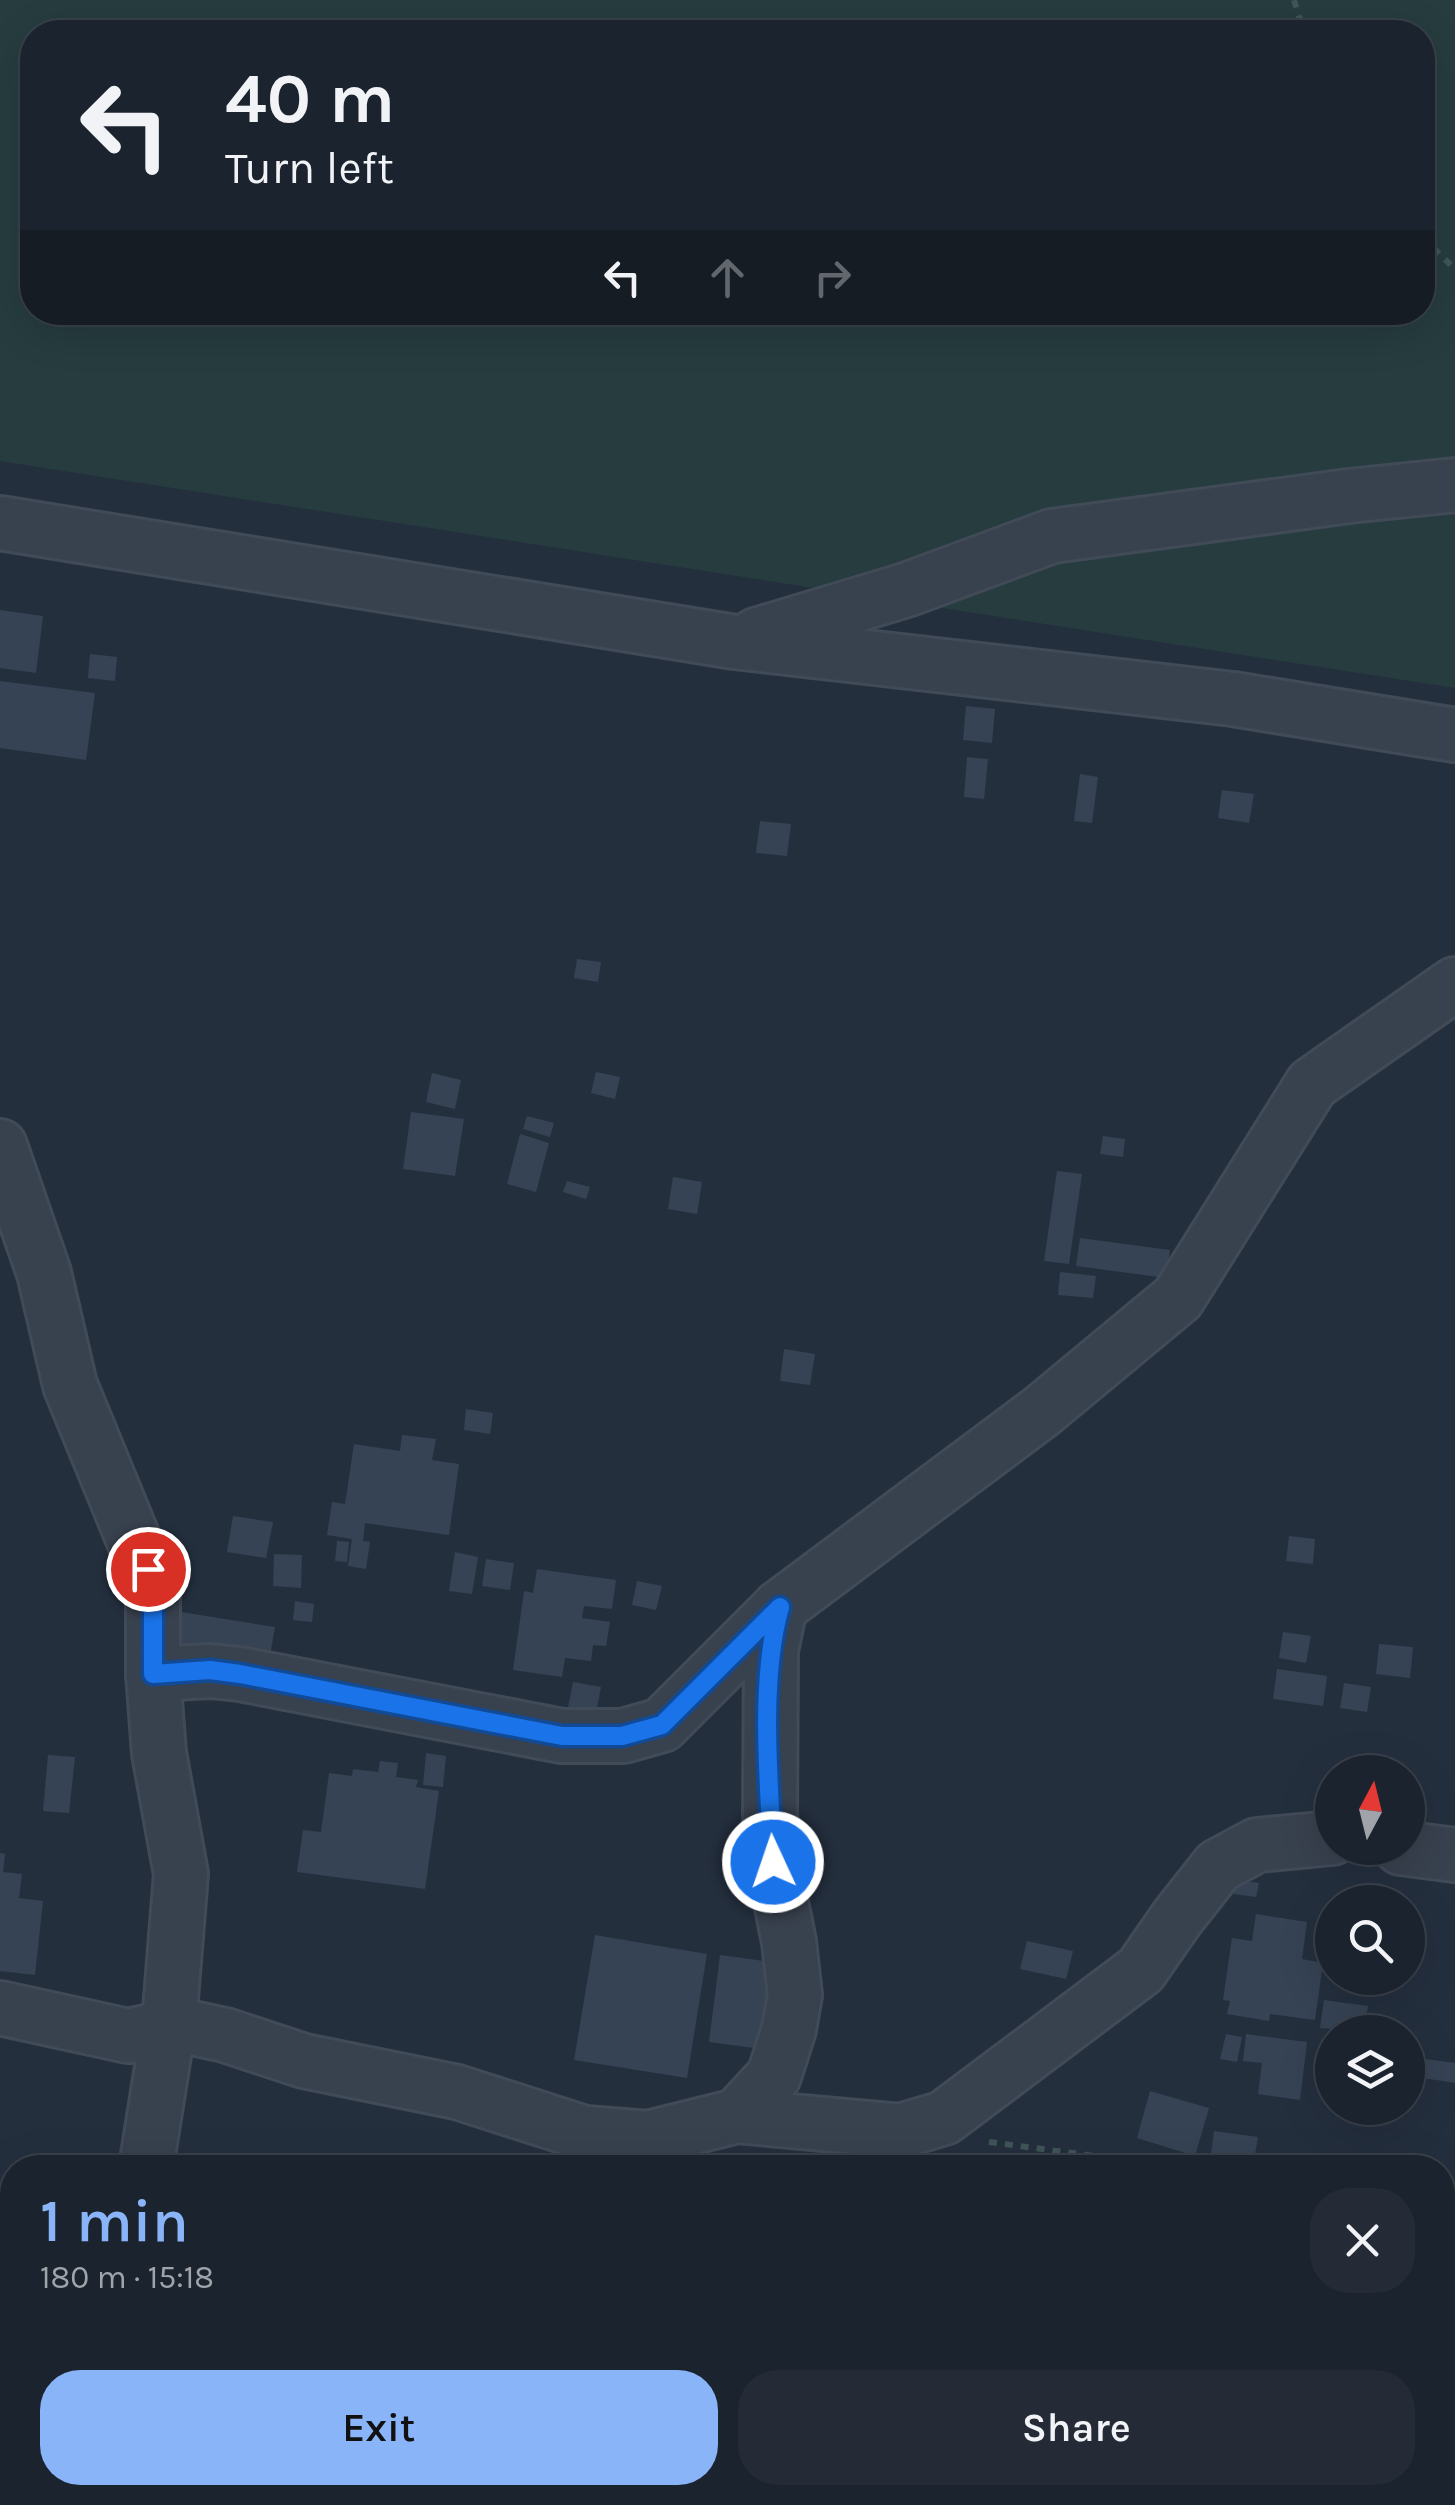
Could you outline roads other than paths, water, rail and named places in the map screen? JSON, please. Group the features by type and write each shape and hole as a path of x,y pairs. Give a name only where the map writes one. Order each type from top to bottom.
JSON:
{"street":[{"path":"735,642 906,590 1052,536 1455,485"},
{"path":"0,523 735,642 1233,699 1455,735"},
{"path":"153,1674 210,1670 240,1674 562,1736 622,1736 662,1725 780,1607 1042,1411 1178,1298 1312,1084 1455,984"},
{"path":"0,1146 44,1274 70,1385 153,1586 153,1674 159,1753 181,1874 168,2022 148,2155"},
{"path":"737,2116 774,2076 790,2029 795,1995 773,1862 770,1813 770,1664 780,1607"},
{"path":"0,2008 128,2036 168,2022 225,2035 304,2061 457,2092 585,2133 648,2138 737,2116 900,2132 944,2118 1142,1970 1218,1866 1257,1844 1315,1839"},
{"path":"1425,1851 1455,1855"}]}
